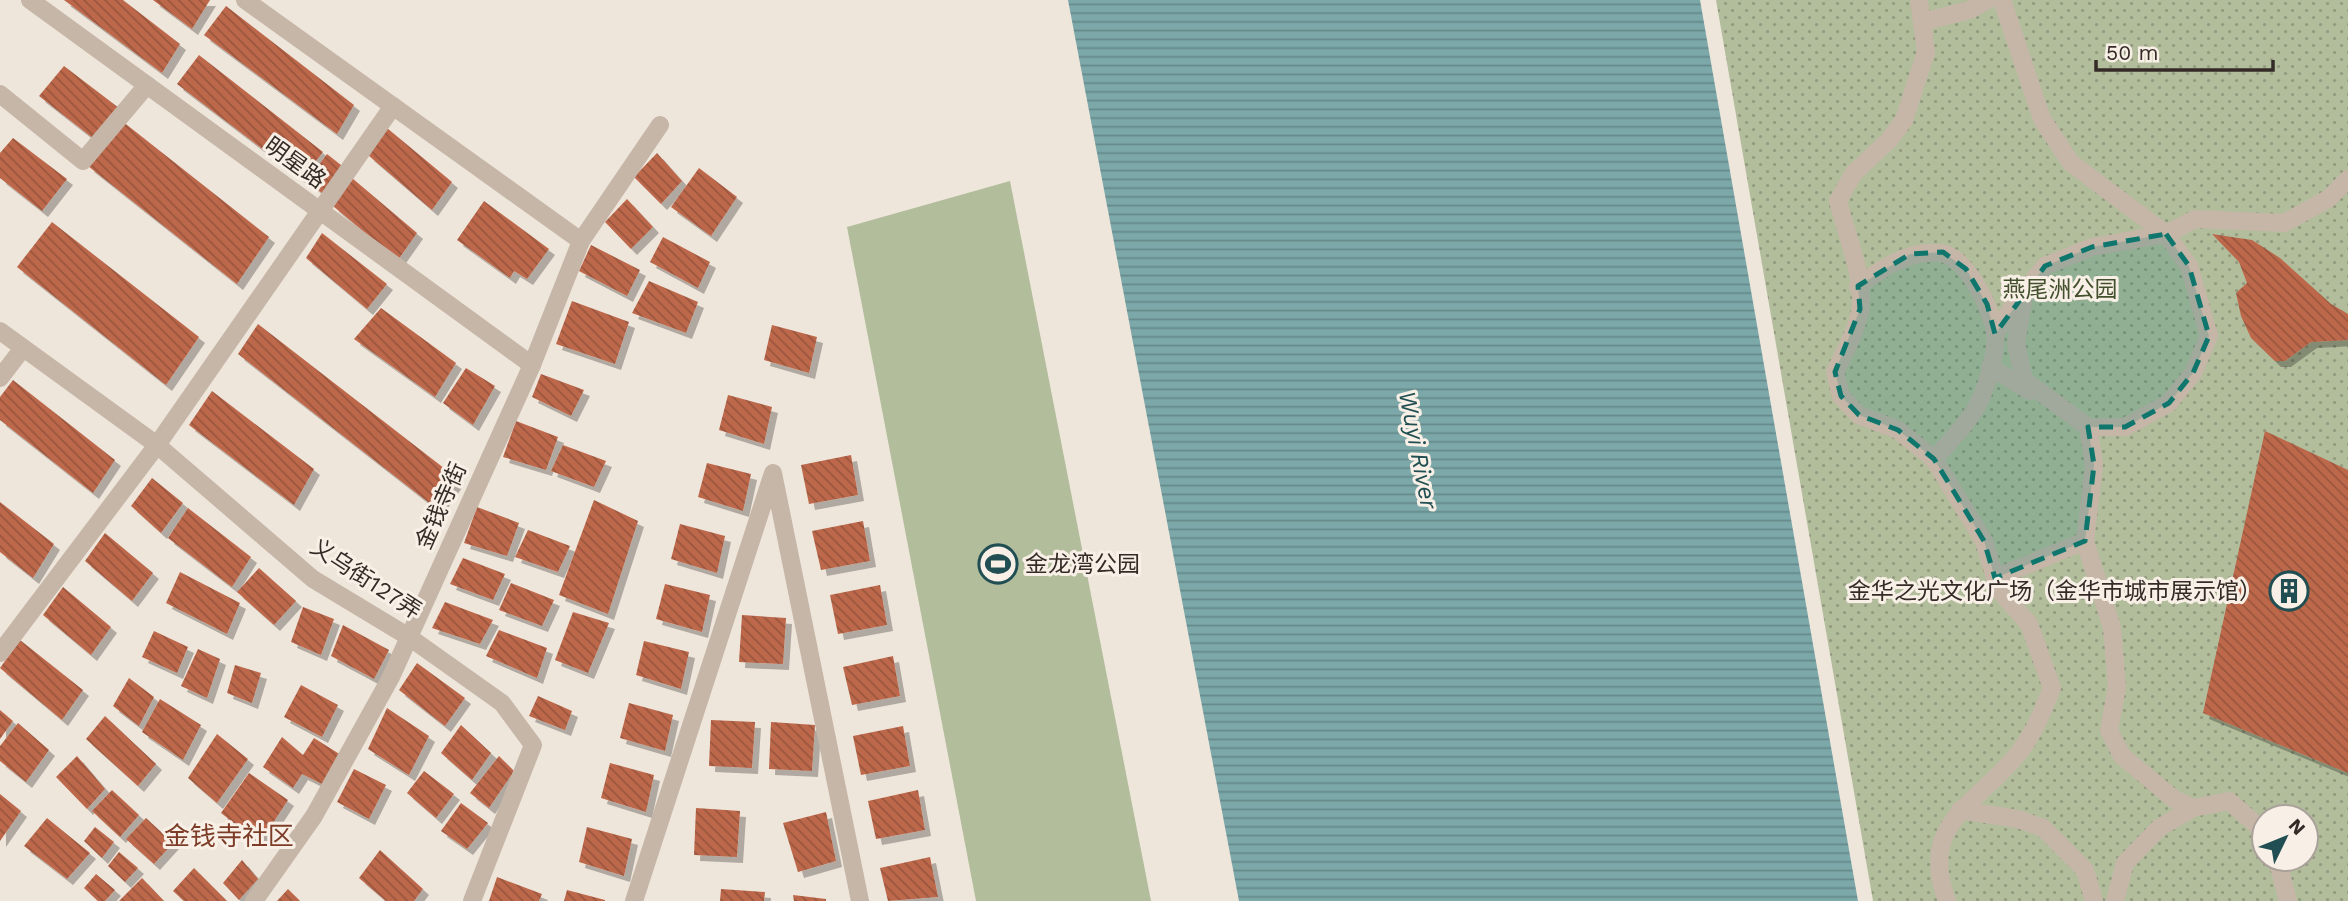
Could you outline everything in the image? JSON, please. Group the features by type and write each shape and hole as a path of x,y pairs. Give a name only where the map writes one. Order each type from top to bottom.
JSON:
{"street":[{"name":"明星路","path":"30,0 532,365"},
{"path":"245,0 581,241"},
{"path":"1919,0 1926,52 1904,120 1889,140 1853,174 1838,201 1858,286 1860,309 1850,344 1835,372 1841,396 1859,415 1898,430 1934,459 1984,541 1998,590 2029,624 2052,688 2032,735 2006,766 1960,810 1940,839 1940,882 1947,901"},
{"path":"1922,22 1970,10 1988,0"},
{"path":"1990,367 2088,426 2125,427 2169,403 2193,373 2209,335 2189,266 2166,234 2071,163 2042,119 2002,0"},
{"path":"0,94 83,161 147,86"},
{"path":"0,653 157,445 393,106"},
{"name":"金钱寺街","path":"254,901 314,816 391,677 532,365 581,241 660,125"},
{"path":"1995,334 2045,266 2092,247 2166,234 2195,219 2284,223 2328,199 2348,179"},
{"path":"1858,286 1910,254 1943,252 1966,269 1987,304 1995,334 1990,367 1980,400 1963,426 1934,459"},
{"path":"2025,291 2017,343 2024,380 2088,426 2094,465 2085,541 2112,628 2117,687 2109,730 2122,756 2174,799 2193,808"},
{"name":"义乌街127弄","path":"0,331 157,445 313,579 409,636 502,703 533,745 472,901"},
{"path":"0,379 23,348"},
{"path":"634,901 773,474 860,901"},
{"path":"1995,578 2085,541"},
{"path":"2115,901 2126,863 2159,828 2193,808 2229,801 2250,819"},
{"path":"1960,810 2018,819 2043,828 2085,870 2094,901"},
{"path":"2281,873 2288,901"}],"highlighted area":[{"path":"2166,234 2189,266 2209,336 2193,373 2169,403 2125,427 2088,427 2094,465 2085,541 1995,578 1984,541 1934,459 1898,430 1859,415 1841,396 1835,372 1860,309 1858,286 1910,254 1943,252 1966,269 1987,304 1995,334 2045,266 2092,247"}],"green space":[{"name":"燕尾洲公园","path":"1716,0 2348,0 2348,901 1873,901"},
{"name":"金龙湾公园","path":"1010,181 1151,901 976,901 847,227"}],"water":[{"name":"Wuyi River","path":"1068,0 1700,0 1858,901 1239,901"}],"building":[{"path":"64,0 123,0 180,44 162,73"},
{"path":"153,0 210,0 192,29"},
{"path":"226,6 354,105 337,134 204,35"},
{"path":"199,55 323,152 302,179 177,84"},
{"path":"64,66 119,108 94,139 39,96"},
{"path":"122,121 269,237 237,284 88,166"},
{"path":"387,128 452,182 432,210 368,155"},
{"path":"13,138 67,179 42,211 0,178 0,153"},
{"path":"657,153 682,181 661,204 634,177"},
{"path":"327,154 346,169 327,197 307,181"},
{"path":"699,168 737,197 711,236 671,207"},
{"path":"352,178 417,233 398,260 333,206"},
{"path":"627,199 653,227 631,249 605,222"},
{"path":"484,201 549,249 527,279 514,271 510,278 457,240"},
{"path":"52,222 199,337 166,385 17,267"},
{"path":"322,233 387,284 367,309 306,258"},
{"path":"2212,234 2252,240 2280,258 2331,304 2348,314 2348,340 2311,342 2285,361 2275,361 2251,338 2241,316 2236,293 2247,283 2239,262"},
{"path":"663,237 710,262 698,288 650,262"},
{"path":"591,245 640,270 627,296 579,271"},
{"path":"649,281 698,302 686,333 632,313"},
{"path":"572,301 629,322 615,364 556,344"},
{"path":"381,308 456,363 435,397 354,339"},
{"path":"258,324 458,479 437,509 238,354"},
{"path":"772,325 817,337 809,373 764,360"},
{"path":"466,368 495,386 473,425 443,403"},
{"path":"541,374 584,390 571,416 532,397"},
{"path":"13,380 115,460 93,493 0,420 0,397"},
{"path":"212,391 314,469 294,505 189,425"},
{"path":"728,395 772,407 764,444 719,430"},
{"path":"516,421 558,437 546,470 503,457"},
{"name":"金华之光文化广场（金华市城市展示馆）","path":"2265,431 2348,470 2348,773 2203,713"},
{"path":"563,445 606,461 594,487 551,471"},
{"path":"851,455 858,495 809,504 801,465"},
{"path":"707,463 751,474 743,511 698,497"},
{"path":"152,478 183,503 161,533 131,506"},
{"path":"594,500 638,521 608,614 559,595"},
{"path":"0,502 54,544 33,578 0,552"},
{"path":"477,507 519,523 507,556 464,543"},
{"path":"188,508 251,557 232,587 168,538"},
{"path":"863,521 870,561 821,570 812,531"},
{"path":"680,524 725,536 717,573 671,559"},
{"path":"528,530 570,546 558,572 515,557"},
{"path":"105,533 153,573 132,601 85,561"},
{"path":"463,558 505,574 493,600 450,584"},
{"path":"259,568 296,601 274,625 237,592"},
{"path":"180,572 240,603 227,634 166,603"},
{"path":"511,583 554,600 542,626 499,610"},
{"path":"665,584 710,595 702,632 656,619"},
{"path":"880,585 887,625 838,634 830,595"},
{"path":"63,587 111,627 91,655 43,615"},
{"path":"445,602 493,620 480,644 432,628"},
{"path":"303,607 334,619 321,655 291,642"},
{"path":"573,612 609,623 588,673 555,660"},
{"path":"742,615 786,618 783,664 739,662"},
{"path":"343,625 389,650 374,679 331,656"},
{"path":"499,630 547,648 537,678 486,656"},
{"path":"154,631 188,647 177,673 142,657"},
{"path":"20,640 83,690 62,720 0,668"},
{"path":"644,641 689,652 681,689 636,675"},
{"path":"198,649 220,659 207,698 181,686"},
{"path":"893,656 900,696 852,705 843,667"},
{"path":"417,663 465,698 445,726 399,690"},
{"path":"235,665 261,673 252,703 227,693"},
{"path":"129,678 154,697 139,726 113,706"},
{"path":"301,685 338,705 322,737 284,717"},
{"path":"538,696 572,711 565,730 529,716"},
{"path":"160,699 201,725 183,760 142,732"},
{"path":"629,703 673,715 665,751 620,738"},
{"path":"387,708 429,736 409,775 368,749"},
{"path":"0,710 13,721 0,739"},
{"path":"105,716 156,764 138,786 86,739"},
{"path":"711,720 755,722 752,768 709,766"},
{"path":"771,722 815,725 812,771 769,769"},
{"path":"18,723 49,750 26,782 0,761 0,746"},
{"path":"461,725 491,753 472,780 441,753"},
{"path":"903,726 910,766 861,775 853,736"},
{"path":"217,734 248,759 217,803 188,778"},
{"path":"282,737 303,755 314,738 341,755 324,785 302,774 293,788 263,767"},
{"path":"77,756 105,789 87,809 56,777"},
{"path":"499,756 514,771 489,808 470,793"},
{"path":"610,763 654,775 646,812 601,798"},
{"path":"354,769 386,785 369,819 337,802"},
{"path":"424,771 454,794 436,818 407,793"},
{"path":"249,773 288,800 260,843 221,813"},
{"path":"112,790 139,815 120,837 92,811"},
{"path":"918,790 925,830 876,839 868,801"},
{"path":"0,794 21,811 0,841"},
{"path":"461,803 488,823 467,849 441,831"},
{"path":"696,808 740,811 737,857 694,855"},
{"path":"826,812 836,861 798,872 783,823"},
{"path":"47,818 90,853 67,879 24,846"},
{"path":"146,818 173,843 154,864 126,839"},
{"path":"95,827 114,842 102,858 84,841"},
{"path":"587,827 632,839 624,876 579,862"},
{"path":"380,850 423,889 414,901 386,901 359,878"},
{"path":"119,852 138,868 125,882 108,866"},
{"path":"930,857 938,897 888,901 880,868"},
{"path":"242,860 258,879 239,900 223,883"},
{"path":"194,868 227,901 184,901 173,891"},
{"path":"96,874 115,890 105,901 98,901 84,888"},
{"path":"497,877 542,894 539,901 489,901"},
{"path":"142,878 164,901 119,901"},
{"path":"288,889 300,901 277,901"},
{"path":"721,889 765,892 764,901 720,901"},
{"path":"567,890 605,900 605,901 564,901"},
{"path":"793,895 826,899 826,901 794,901"}],"place":[{"name":"金龙湾公园","path":"998,564"},
{"name":"金华之光文化广场（金华市城市展示馆）","path":"2289,591"}],"district":[{"name":"金钱寺社区","path":"229,836"}]}
